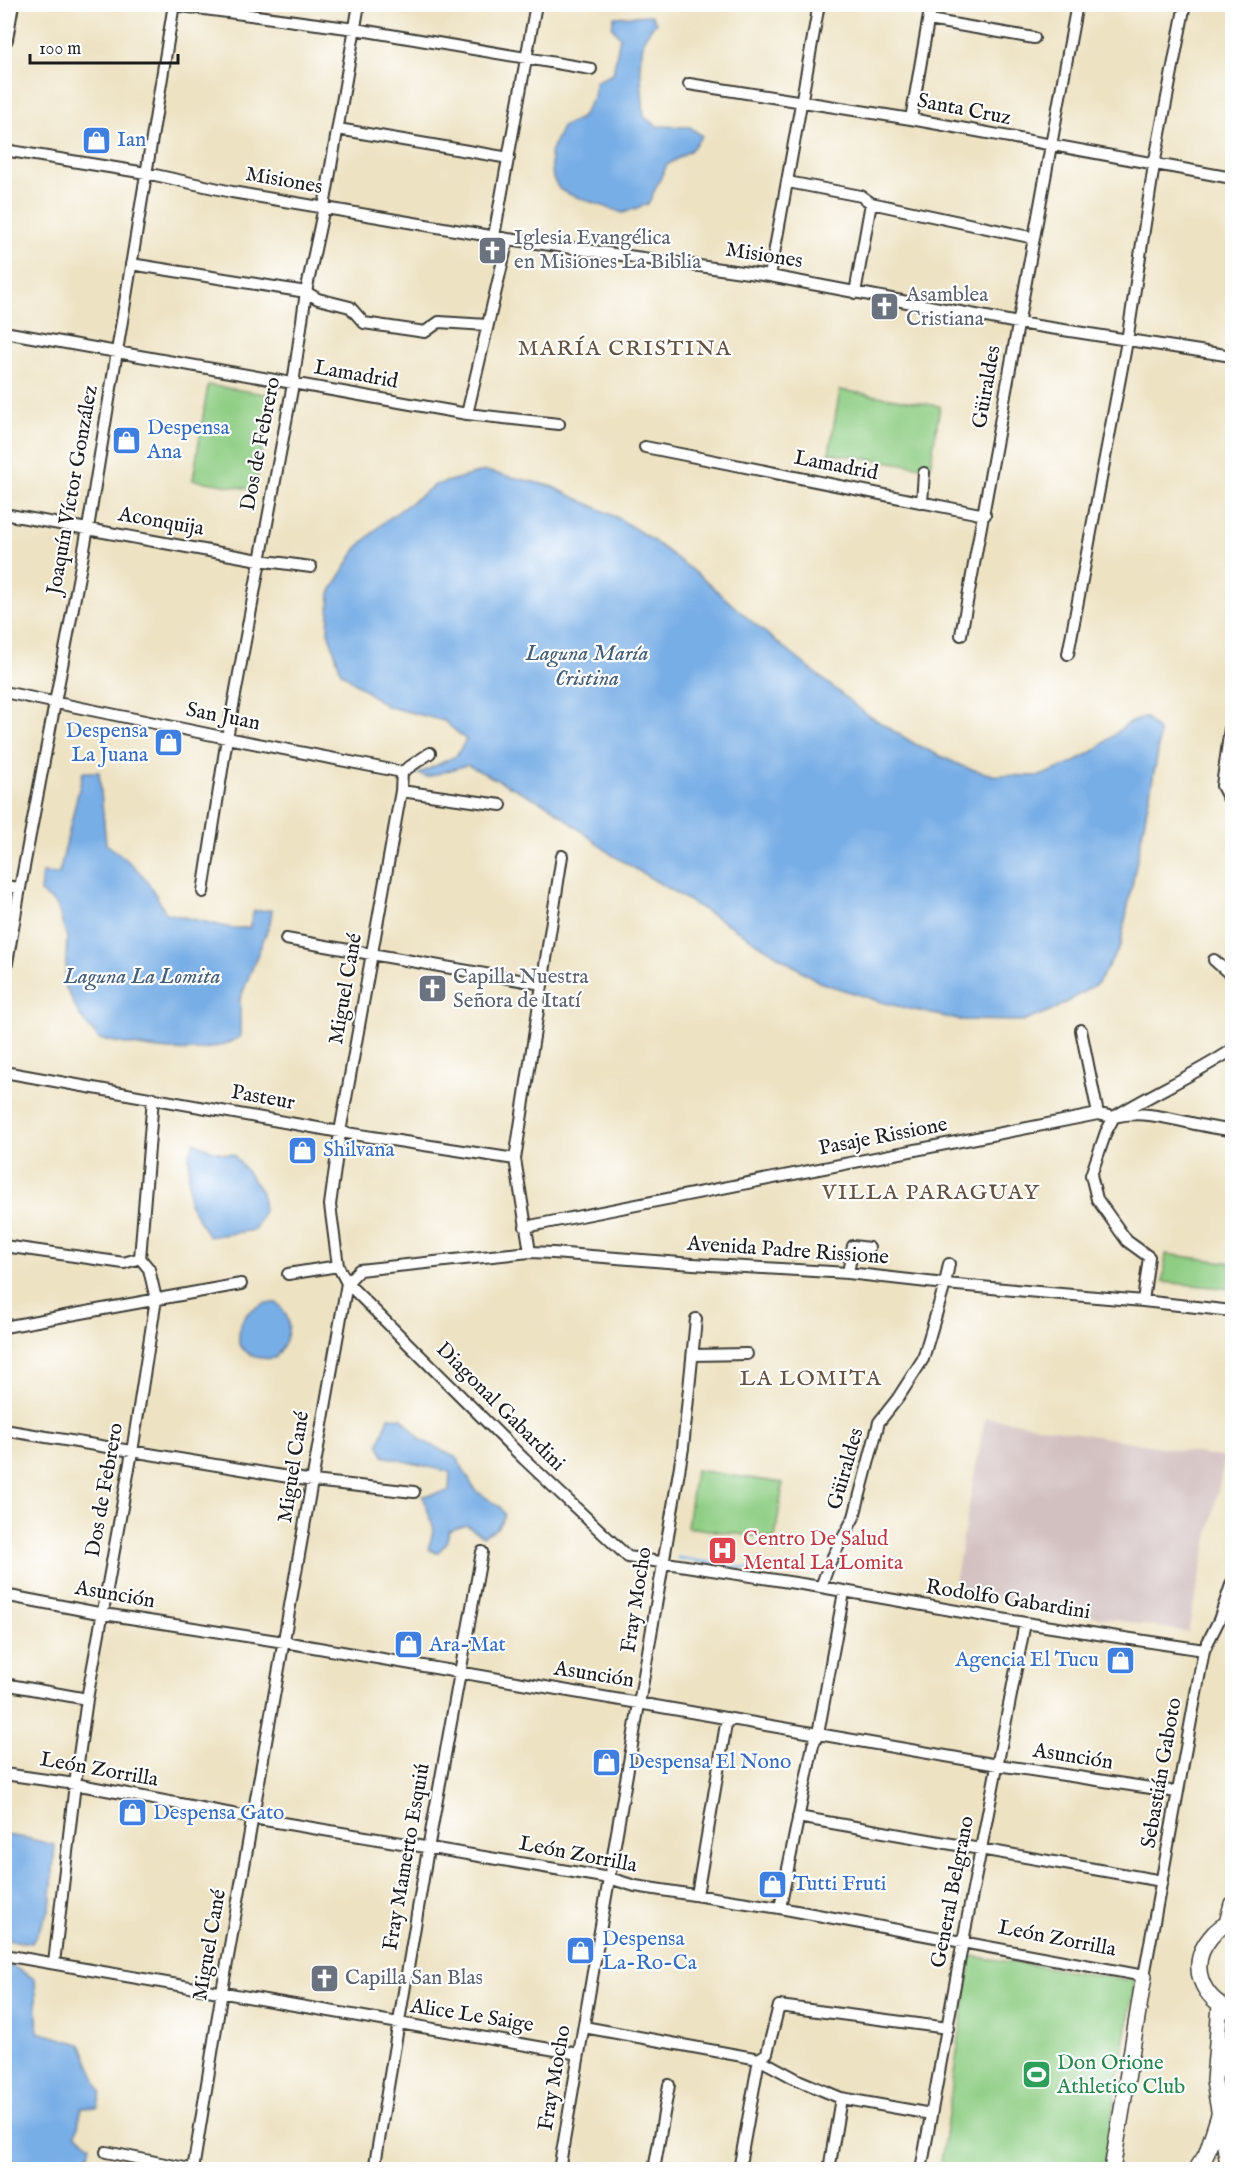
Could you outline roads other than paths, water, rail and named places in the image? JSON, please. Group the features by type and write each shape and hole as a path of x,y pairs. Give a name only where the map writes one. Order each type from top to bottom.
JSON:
{"main road":[{"path":"4,39 10,4"},
{"path":"1229,2169 1214,2081 1226,2008 1208,1994 1200,1978 1199,1962 1203,1946 1213,1934 1230,1922 1233,1904"},
{"path":"1112,2169 1144,1976"},
{"path":"1214,2081 1233,2039"},
{"path":"1196,2169 1206,2155 1219,2115"}],"street":[{"name":"Dos de Febrero","path":"203,892 227,738 293,384 306,292 324,207 359,4"},
{"path":"494,236 536,4"},
{"path":"770,276 819,4"},
{"path":"911,119 931,4"},
{"name":"Güiraldes","path":"962,635 1077,4"},
{"path":"1068,654 1128,340 1154,165 1185,4"},
{"path":"174,5 355,29 591,69"},
{"name":"Joaquín Víctor González","path":"4,980 88,528 174,5"},
{"path":"929,20 1034,38"},
{"name":"Santa Cruz","path":"689,84 911,119 1233,178"},
{"path":"338,129 509,158"},
{"name":"Misiones","path":"4,150 146,173 232,192 508,239 770,276 1018,323 1232,355"},
{"path":"788,182 861,196 871,203 1034,238"},
{"path":"855,293 871,203"},
{"path":"467,414 508,239"},
{"path":"131,264 306,292 318,299 350,307 364,323 425,332 440,322 487,325"},
{"name":"Lamadrid","path":"4,332 467,414 559,424"},
{"name":"Lamadrid","path":"645,447 985,515"},
{"path":"922,503 924,473"},
{"name":"Aconquija","path":"4,513 259,560 310,567"},
{"name":"San Juan","path":"4,692 402,772"},
{"path":"1233,714 1222,786 1233,805"},
{"path":"402,772 430,753"},
{"name":"Miguel Cané","path":"193,2169 222,1991 347,1283 338,1266 330,1205 340,1132 401,791 402,772"},
{"path":"401,791 501,805"},
{"path":"530,1252 515,1158 562,856"},
{"path":"4,886 20,888"},
{"path":"286,939 542,984"},
{"path":"1214,960 1233,976"},
{"path":"1081,1030 1098,1114"},
{"path":"1143,1301 1149,1257 1127,1241 1097,1199 1091,1174 1106,1132 1114,1118 1148,1096 1233,1050"},
{"name":"Pasteur","path":"4,1072 340,1132 515,1158"},
{"path":"4,1246 124,1263 140,1258 153,1098"},
{"name":"Pasaje Rissione","path":"525,1227 1098,1114 1114,1118 1127,1114 1233,1130"},
{"path":"848,1273 853,1246 869,1248"},
{"name":"Avenida Padre Rissione","path":"347,1283 359,1270 530,1252 848,1273 1233,1311"},
{"name":"Dos de Febrero","path":"54,1963 87,1700 132,1452 156,1299 149,1269 140,1258"},
{"name":"Güiraldes","path":"821,1587 830,1562 854,1516 879,1422 898,1398 922,1359 949,1264"},
{"path":"288,1274 338,1266"},
{"name":"Diagonal Gabardini","path":"347,1283 524,1459 628,1557"},
{"path":"4,1327 241,1284"},
{"name":"Fray Mocho","path":"559,2169 682,1448 696,1319"},
{"path":"693,1355 747,1354"},
{"path":"4,1430 313,1481 414,1492"},
{"name":"Fray Mamerto Esquiú","path":"374,2169 428,1848 482,1552"},
{"name":"Rodolfo Gabardini","path":"628,1557 821,1587 1025,1623 1204,1650"},
{"name":"Sebastián Gaboto","path":"1144,1976 1204,1650 1220,1620 1233,1582"},
{"path":"780,1908 813,1745 818,1734 844,1592"},
{"name":"Asunción","path":"4,1595 104,1614 640,1702 998,1765 1177,1792"},
{"name":"General Belgrano","path":"921,2169 1025,1623"},
{"path":"4,1684 87,1700"},
{"path":"697,1895 728,1718"},
{"name":"León Zorrilla","path":"4,1774 75,1784 253,1818 609,1878 635,1886 780,1908 1144,1976"},
{"path":"798,1817 1162,1881"},
{"name":"Alice Le Saige","path":"4,1954 579,2054"},
{"path":"739,2169 759,2059 767,2053 779,2006 948,2028"},
{"path":"584,2027 759,2059 798,2080 841,2098 931,2114"},
{"path":"654,2169 669,2085"},
{"path":"829,2169 841,2098"},
{"path":"106,2152 193,2169"}],"water":[{"path":"651,15 656,22 644,38 640,63 644,117 657,126 690,127 702,136 691,150 667,165 648,204 623,213 559,189 553,178 550,153 562,127 581,118 594,96 595,82 613,74 620,37 612,27 614,17"},
{"name":"Laguna María Cristina","path":"485,471 551,486 620,519 700,576 751,621 866,714 915,744 964,767 993,775 1040,776 1073,763 1097,749 1127,724 1145,717 1159,732 1158,752 1120,947 1098,983 1057,1008 1025,1021 959,1020 884,1003 819,982 612,855 548,805 467,765 427,777 418,774 456,756 466,740 444,721 386,706 341,672 328,631 330,593 356,549 384,522 435,485"},
{"name":"Laguna La Lomita","path":"83,772 99,772 106,844 141,874 166,913 231,928 249,928 254,911 272,910 270,923 240,999 240,1037 207,1049 152,1048 99,1039 80,1016 65,986 67,938 57,905 40,892 42,873 59,874"},
{"path":"194,1142 213,1151 234,1155 262,1192 264,1211 254,1230 209,1237 189,1203 189,1156"},
{"path":"266,1303 277,1303 287,1316 287,1337 275,1358 255,1357 239,1345 241,1324 244,1318 252,1310"},
{"path":"389,1417 402,1418 421,1440 457,1458 475,1490 500,1507 505,1515 497,1528 483,1536 466,1525 449,1531 446,1544 437,1553 428,1549 434,1529 423,1496 449,1491 450,1472 383,1456 379,1444"},
{"path":"5,1835 55,1845 50,1909 32,1943 5,1940"},
{"path":"5,1965 12,1966 35,1979 38,2032 81,2044 101,2092 98,2107 82,2108 76,2134 91,2145 86,2169 5,2169"}],"waterway":[{"path":"678,1558 775,1573"}],"place":[{"name":"Ian","path":"96,140"},
{"name":"Iglesia Evangélica en Misiones La Biblia","path":"493,250"},
{"name":"Asamblea Cristiana","path":"885,307"},
{"name":"Despensa Ana","path":"126,440"},
{"name":"Despensa La Juana","path":"169,743"},
{"name":"Capilla Nuestra Señora de Itatí","path":"432,989"},
{"name":"Shilvana","path":"302,1150"},
{"name":"Centro De Salud Mental La Lomita","path":"722,1551"},
{"name":"Ara-Mat","path":"408,1645"},
{"name":"Agencia El Tucu","path":"1120,1660"},
{"name":"Despensa El Nono","path":"607,1762"},
{"name":"Despensa Gato","path":"132,1813"},
{"name":"Tutti Fruti","path":"772,1884"},
{"name":"Despensa La-Ro-Ca","path":"581,1951"},
{"name":"Capilla San Blas","path":"324,1978"},
{"name":"Don Orione Athletico Club","path":"1036,2075"}],"district":[{"name":"MARÍA CRISTINA","path":"625,349"},
{"name":"VILLA PARAGUAY","path":"931,1193"},
{"name":"LA LOMITA","path":"811,1379"}]}
